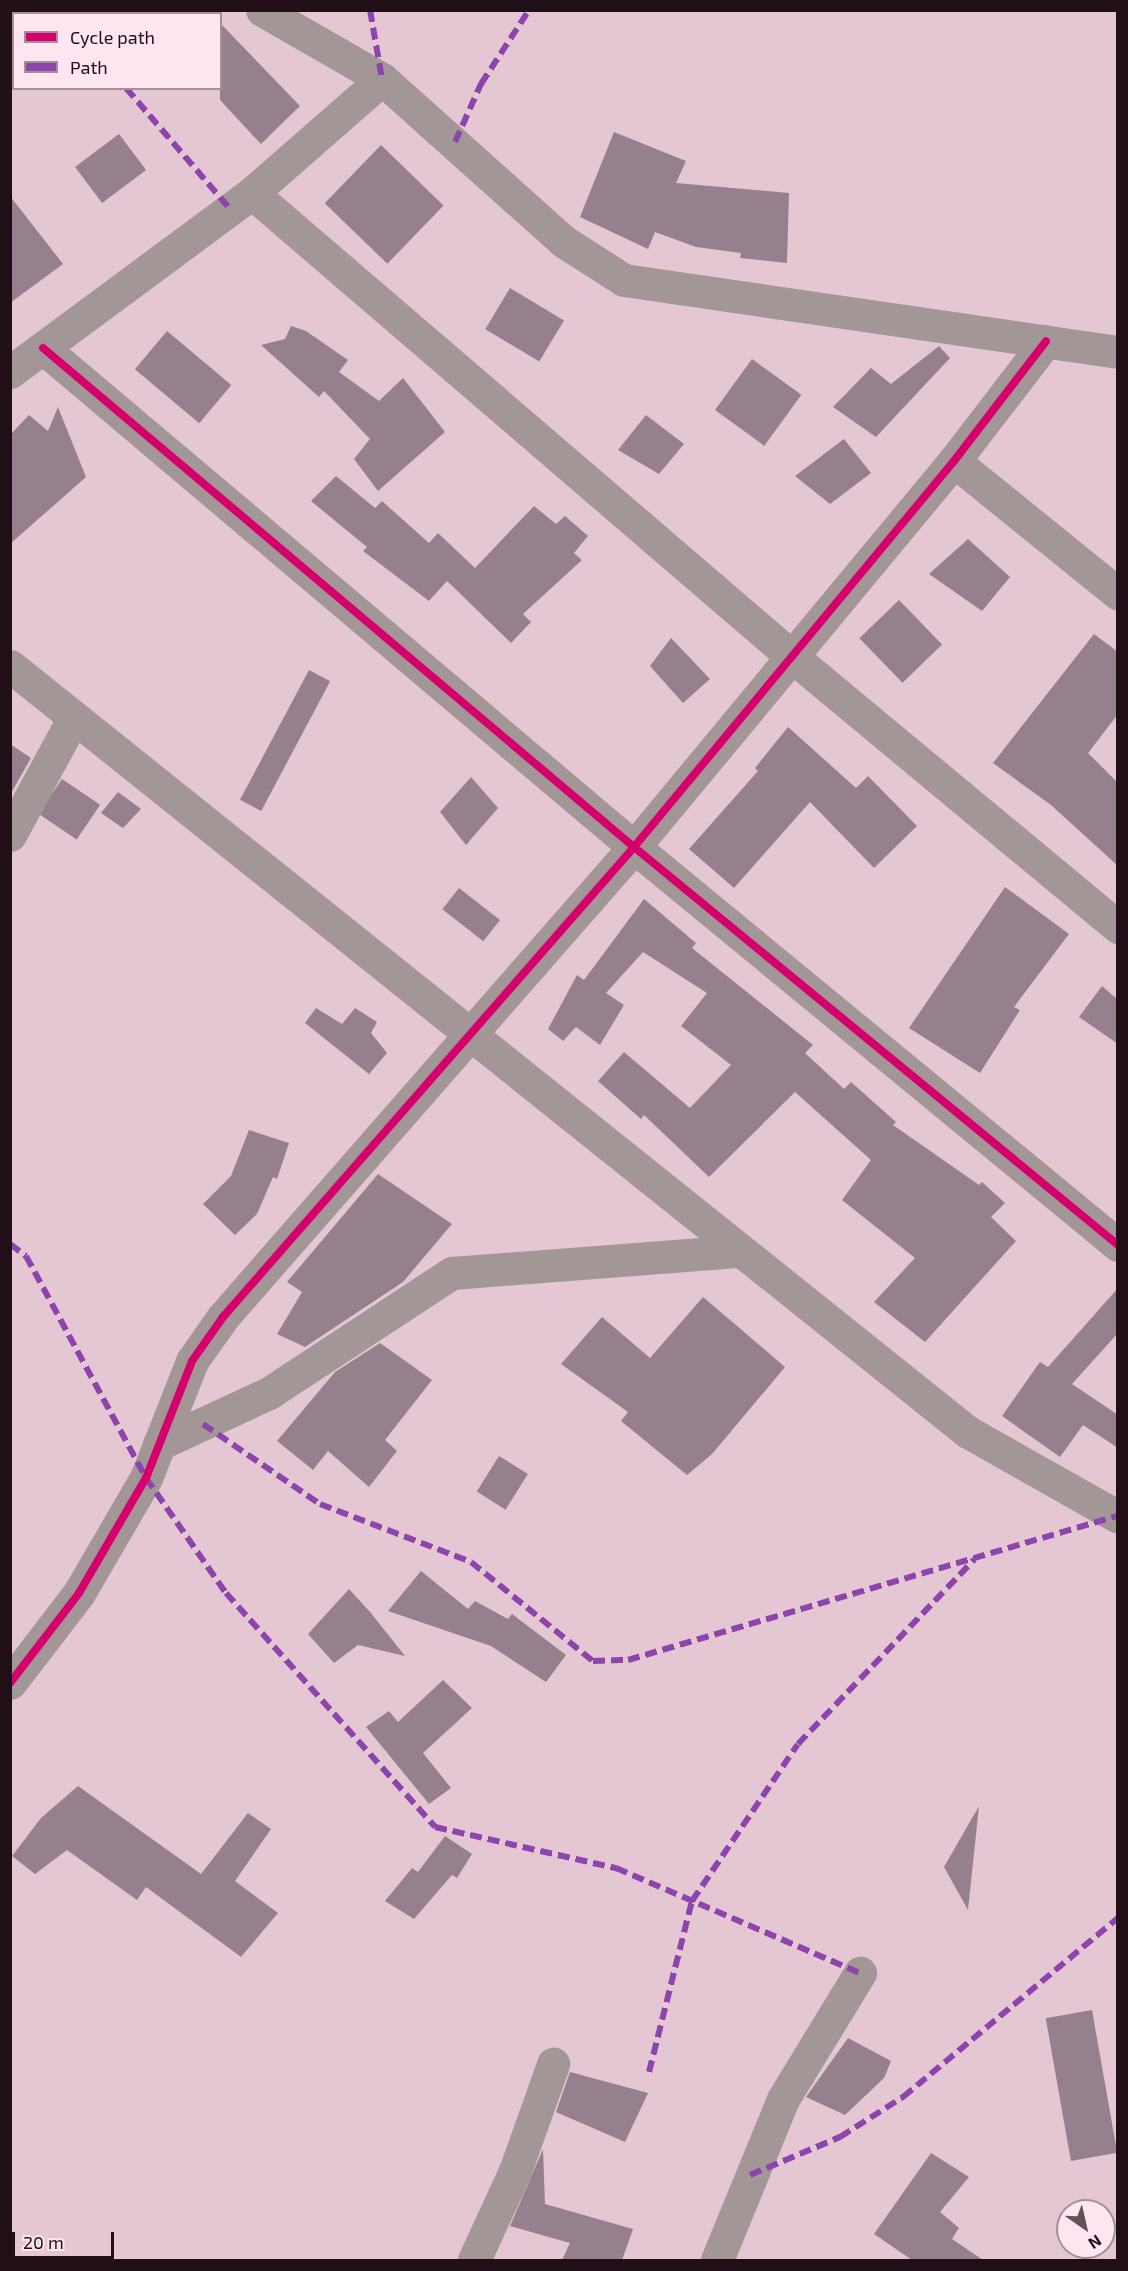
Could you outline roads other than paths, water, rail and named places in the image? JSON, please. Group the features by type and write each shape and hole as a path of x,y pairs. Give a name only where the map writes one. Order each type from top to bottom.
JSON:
{"street":[{"path":"262,10 382,79 563,241 624,280 1118,352"},
{"path":"10,372 252,193 382,79"},
{"path":"252,193 789,654 1118,927"},
{"path":"10,1683 79,1593 146,1479 192,1361 223,1317 467,1034 634,847 789,654 954,461 1046,341"},
{"path":"43,348 634,847 1118,1245"},
{"path":"954,461 1118,594"},
{"path":"10,666 467,1034 968,1432 1118,1516"},
{"path":"10,835 74,717"},
{"path":"159,1444 269,1393 452,1273 740,1251"},
{"path":"717,2260 783,2100 860,1973"},
{"path":"474,2260 514,2171 553,2064"}]}
